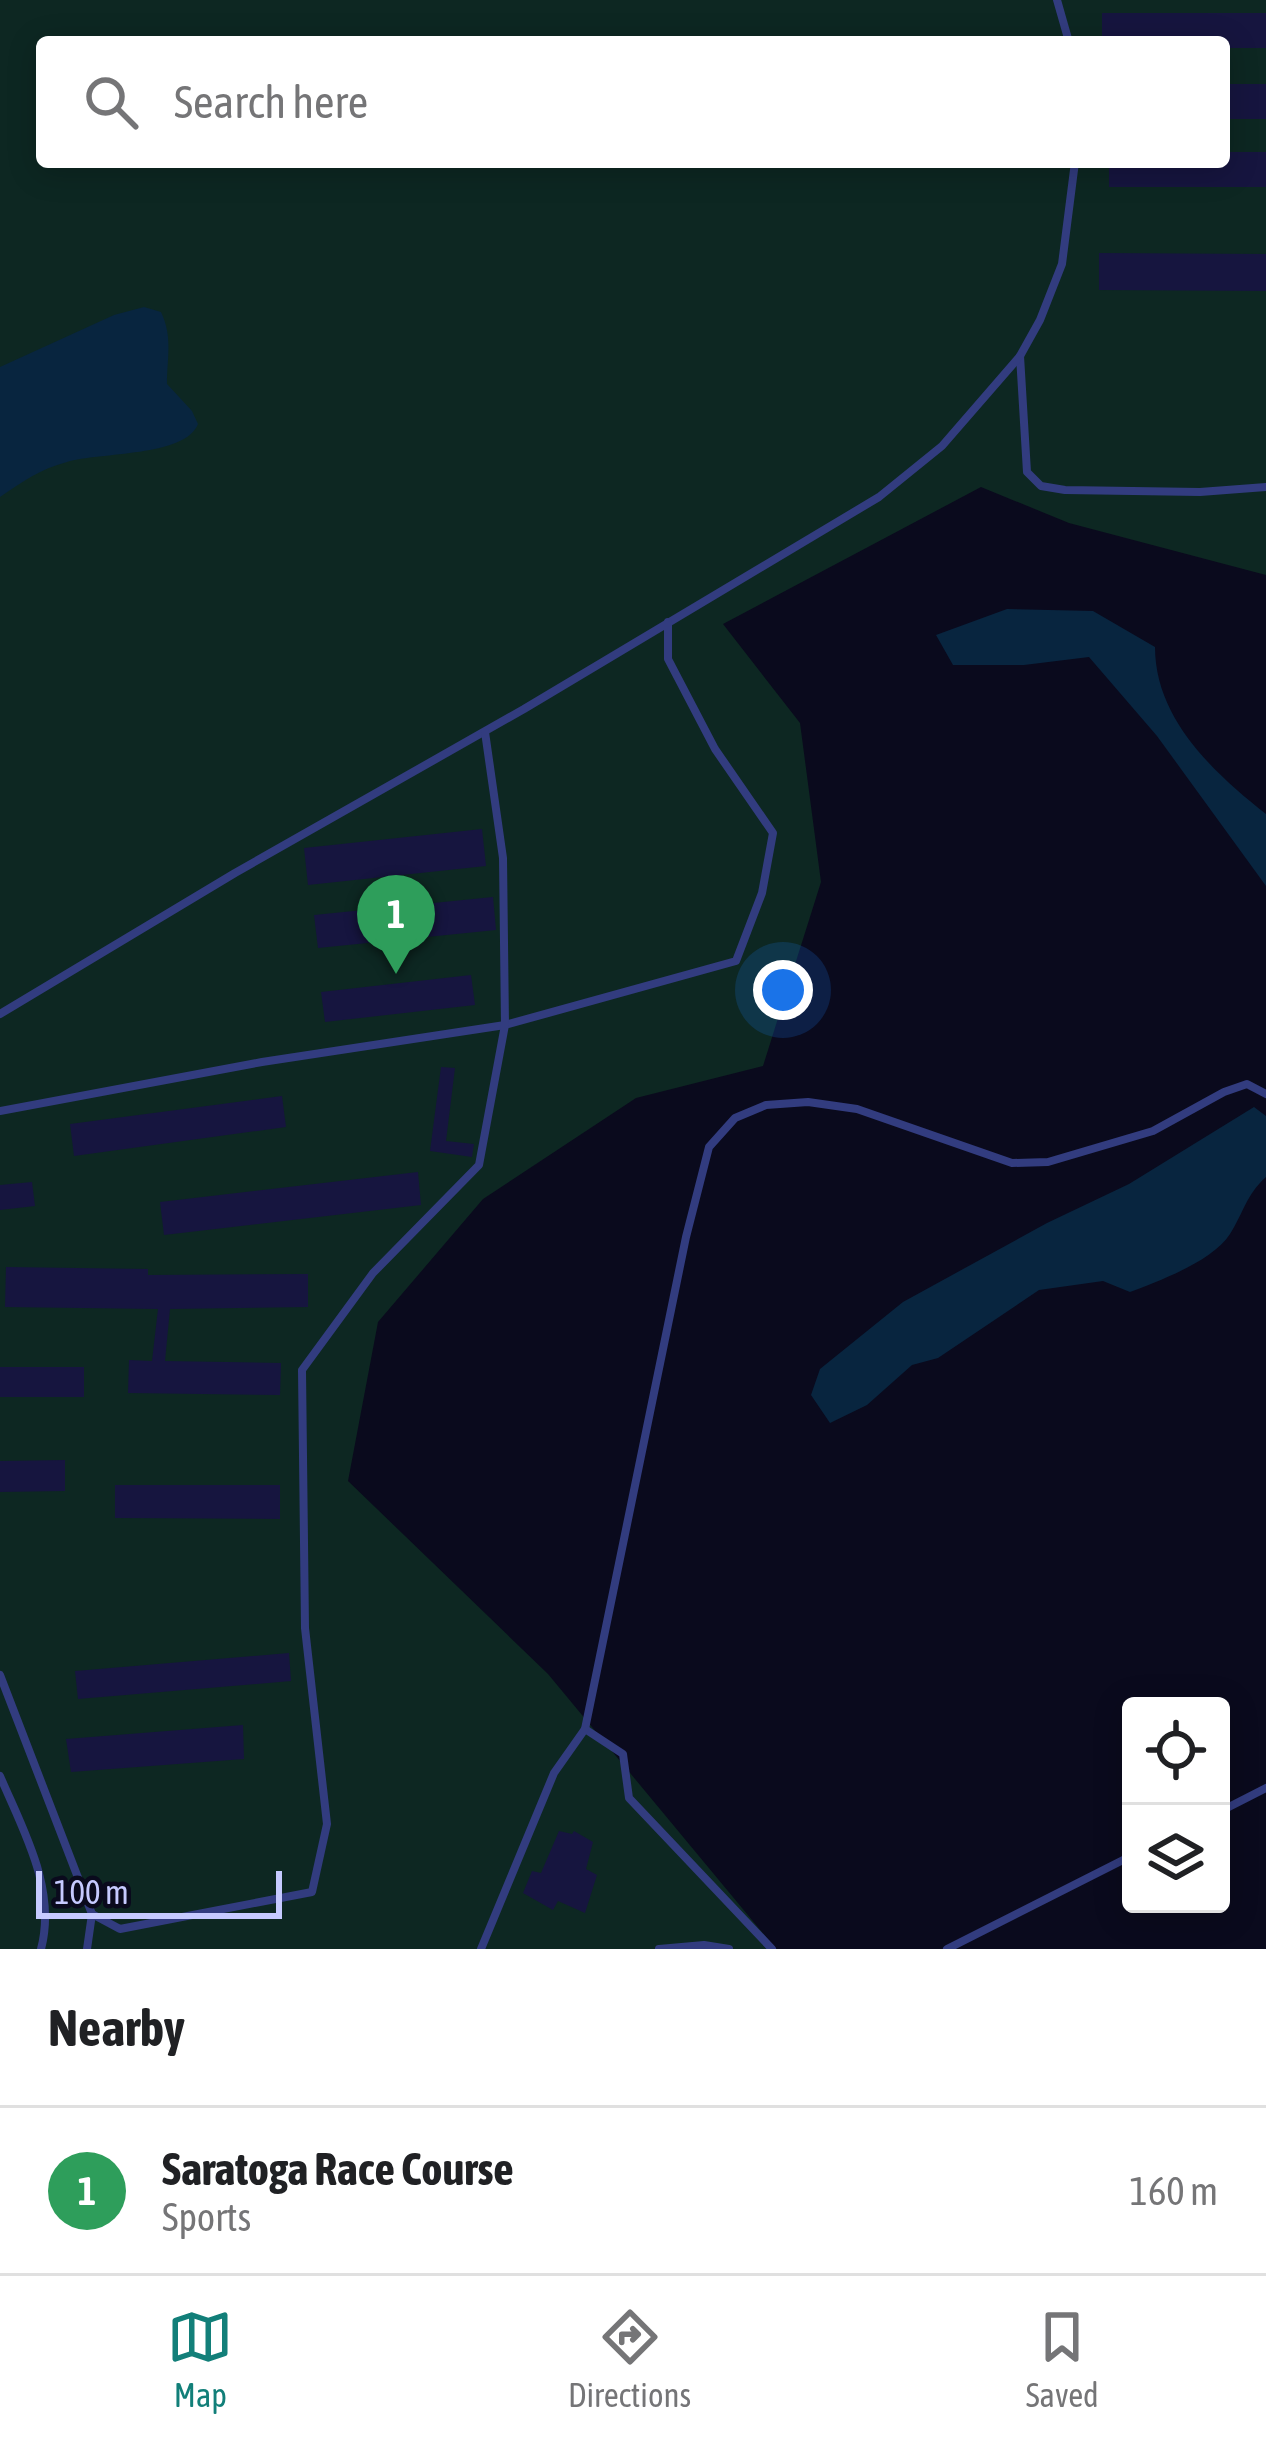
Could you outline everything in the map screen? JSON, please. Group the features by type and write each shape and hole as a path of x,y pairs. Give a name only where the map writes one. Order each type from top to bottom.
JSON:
{"lane":[{"path":"1057,0 1067,36"},
{"path":"0,1014 879,496 942,446 1020,356 1062,264 1074,168"},
{"path":"1020,356 1027,472 1041,486 1200,493 1266,487"},
{"path":"0,1111 505,1025 736,962 762,892 773,833 715,749 668,659 668,622"},
{"path":"92,1914 120,1929 312,1892 327,1824 305,1628 302,1370 373,1274 479,1165 505,1025 502,858 485,732"},
{"path":"482,1949 554,1773 585,1729 686,1238 709,1147 734,1118 766,1106 808,1102 857,1109 1012,1163 1048,1162 1153,1131 1247,1084 1266,1094"},
{"path":"0,1675 92,1914 87,1949"},
{"path":"585,1729 623,1754 629,1798 772,1949"},
{"path":"0,1776 38,1866 44,1894 41,1949"},
{"path":"1230,1806 1266,1788"},
{"path":"947,1949 1122,1861"},
{"path":"659,1949 704,1945 730,1949"}],"green space":[{"path":"0,0 1266,0 1266,575 1069,523 981,487 723,624 800,723 821,882 763,1066 636,1098 483,1199 378,1322 348,1481 548,1674 776,1949 0,1949"}],"water":[{"path":"144,307 161,312 165,321 167,384 198,424 190,435 160,448 57,465 0,497 0,367 114,315"},
{"path":"1007,609 1093,611 1155,647 1165,698 1176,721 1208,762 1266,814 1266,886 1157,736 1089,657 1024,665 953,665 936,635"},
{"path":"1254,1107 1266,1116 1266,1177 1230,1234 1211,1253 1130,1292 1103,1281 1039,1290 938,1358 912,1365 867,1405 830,1423 811,1395 820,1369 903,1302 1129,1184"}],"building":[{"path":"1102,13 1266,13 1266,48 1230,48 1230,36 1102,36"},
{"path":"1230,84 1266,84 1266,119 1230,119"},
{"path":"1230,152 1266,152 1266,187 1109,187 1109,168 1230,168"},
{"path":"1099,253 1266,254 1266,291 1099,290"},
{"path":"482,829 486,866 308,885 304,848"},
{"path":"493,897 496,930 318,948 314,915"},
{"path":"471,975 475,1005 325,1022 321,992"},
{"path":"441,1067 455,1068 446,1141 474,1144 472,1157 430,1151"},
{"path":"282,1096 286,1127 74,1156 70,1124"},
{"path":"418,1172 421,1205 164,1235 160,1202"},
{"path":"32,1182 35,1206 0,1210 0,1185"},
{"path":"6,1267 148,1269 148,1275 308,1274 308,1307 170,1309 165,1361 281,1363 280,1395 128,1393 129,1360 152,1361 158,1309 5,1307"},
{"path":"0,1367 84,1367 84,1397 0,1397"},
{"path":"65,1460 65,1491 0,1492 0,1461"},
{"path":"115,1485 280,1485 280,1519 115,1518"},
{"path":"289,1653 291,1681 78,1699 75,1671"},
{"path":"243,1725 244,1759 71,1772 66,1739"},
{"path":"559,1831 574,1831 593,1842 586,1869 597,1875 585,1913 558,1901 553,1910 523,1893 532,1871 541,1873"}],"place":[{"name":"Saratoga Race Course","path":"396,974"}]}
